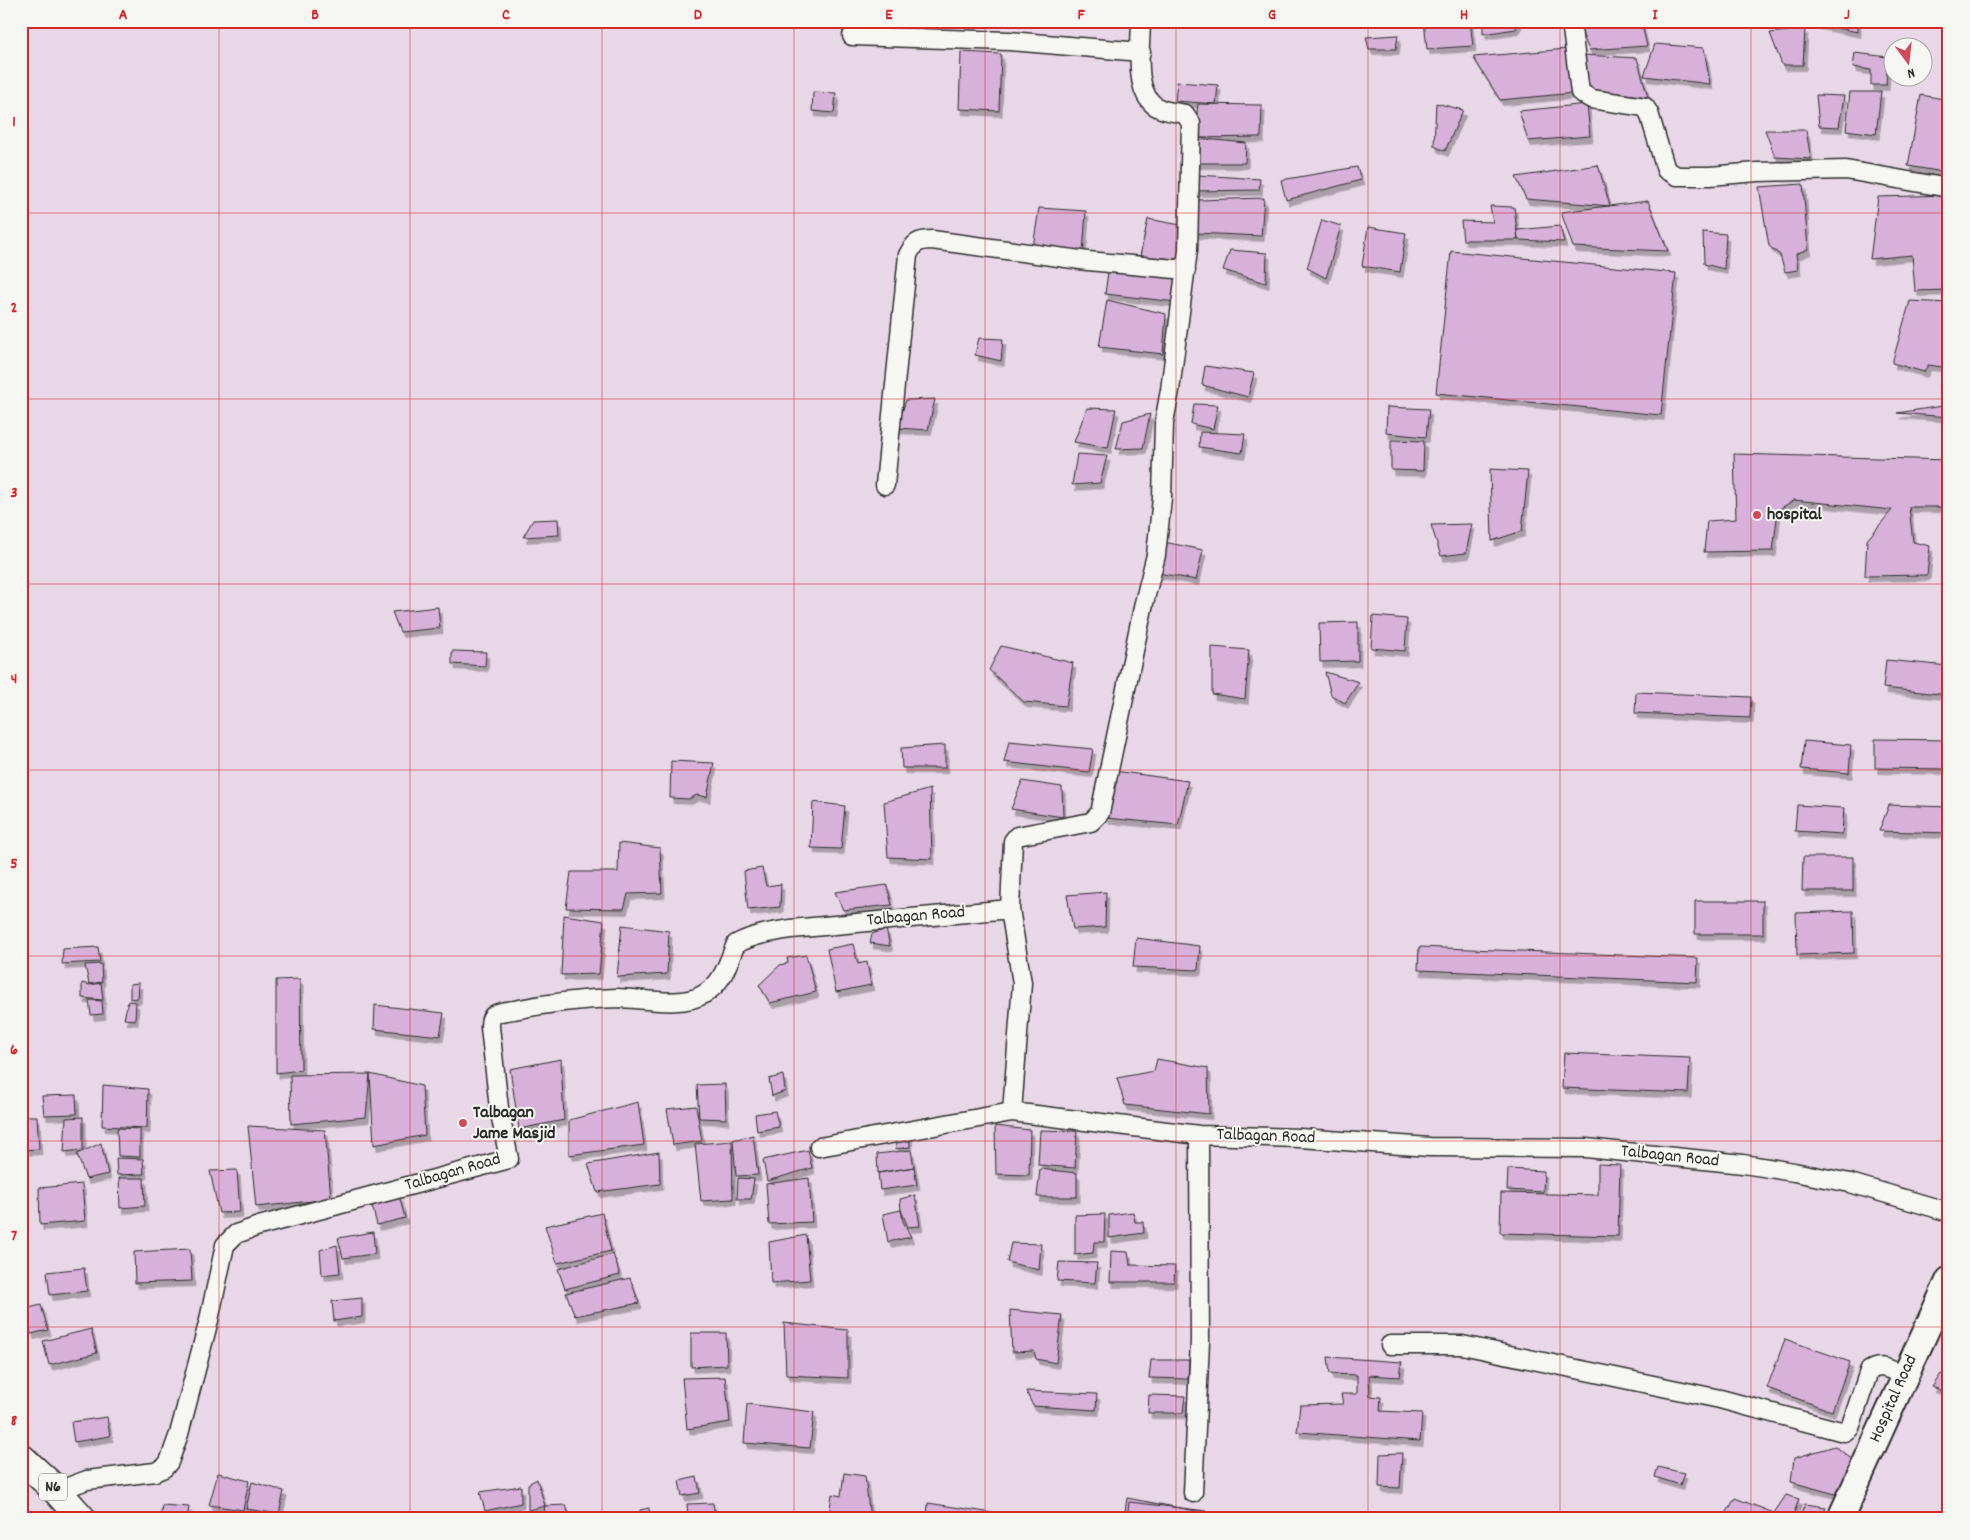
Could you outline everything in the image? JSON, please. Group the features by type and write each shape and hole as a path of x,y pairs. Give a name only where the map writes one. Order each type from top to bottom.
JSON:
{"highway":[{"name":"N6","path":"24,1467 57,1491 82,1519"}],"main road":[{"name":"Hospital Road","path":"1840,1519 1949,1280"}],"street":[{"path":"1012,1112 1022,983 1010,909 1014,841 1017,836 1091,822 1100,812 1144,603 1156,555 1162,498 1164,423 1188,250 1191,123 1185,114 1159,108 1144,93 1140,79 1141,21"},
{"path":"1571,21 1580,92 1591,99 1645,107 1649,113 1666,170 1677,176 1846,170 1949,188"},
{"path":"852,36 1009,41 1140,52"},
{"path":"885,485 908,255 914,244 922,240 932,240 1088,261 1186,270"},
{"name":"Talbagan Road","path":"57,1491 87,1480 155,1472 164,1468 169,1462 179,1434 209,1320 225,1244 236,1234 259,1226 509,1159 499,1108 490,1027 491,1018 496,1014 541,1004 616,998 680,1001 702,996 717,985 726,970 736,944 747,938 762,934 848,922 919,918 1010,909"},
{"name":"Talbagan Road","path":"819,1147 1012,1112 1199,1135 1300,1138 1430,1147 1586,1148 1743,1164 1850,1183 1949,1212"},
{"path":"1193,1493 1200,1341 1199,1135"},
{"path":"1390,1345 1462,1345 1720,1399 1844,1432 1850,1428 1868,1370 1882,1366 1904,1376"}],"shaded area":[{"path":"21,21 1949,21 1949,1519 21,1519"}],"building":[{"path":"1424,21 1470,21 1473,46 1427,49"},
{"path":"1483,21 1519,21 1516,29 1483,34"},
{"path":"1593,21 1641,21 1647,46 1589,50 1578,24"},
{"path":"1817,21 1858,21 1858,32 1817,24"},
{"path":"1805,29 1803,65 1782,65 1770,33"},
{"path":"1398,35 1396,49 1369,49 1366,37"},
{"path":"1655,44 1704,48 1710,84 1644,76"},
{"path":"1567,49 1575,93 1500,100 1473,57"},
{"path":"961,52 1001,54 999,111 959,109"},
{"path":"1855,53 1882,56 1882,85 1871,85 1871,70 1853,67"},
{"path":"1584,55 1637,58 1648,97 1588,89"},
{"path":"1177,82 1218,85 1216,104 1175,101"},
{"path":"813,92 836,93 834,113 812,111"},
{"path":"1850,92 1881,92 1876,134 1846,130"},
{"path":"1816,95 1844,96 1839,127 1819,126"},
{"path":"1921,95 1949,100 1949,173 1908,166"},
{"path":"1436,103 1463,110 1445,151 1434,146"},
{"path":"1198,104 1262,105 1261,137 1194,138"},
{"path":"1587,104 1590,136 1528,141 1519,111"},
{"path":"1765,130 1806,130 1811,159 1775,157"},
{"path":"1194,138 1246,143 1245,163 1191,163"},
{"path":"1598,165 1610,206 1526,199 1516,177"},
{"path":"1357,167 1361,180 1286,200 1281,180"},
{"path":"1198,175 1260,179 1259,190 1194,191"},
{"path":"1803,184 1808,249 1796,254 1798,270 1785,272 1780,255 1769,246 1759,187"},
{"path":"1949,195 1949,290 1915,291 1912,255 1870,259 1878,197"},
{"path":"1264,198 1261,236 1195,233 1198,200"},
{"path":"1648,201 1668,251 1573,247 1561,212"},
{"path":"1490,206 1514,207 1518,240 1463,240 1461,221 1493,222"},
{"path":"1039,208 1086,211 1083,253 1033,247"},
{"path":"1148,219 1186,226 1187,260 1140,256"},
{"path":"1322,220 1341,226 1326,278 1307,268"},
{"path":"1560,226 1564,242 1518,240 1517,230"},
{"path":"1368,227 1406,233 1400,272 1362,266"},
{"path":"1703,232 1726,234 1724,269 1704,264"},
{"path":"1230,250 1267,253 1266,283 1223,270"},
{"path":"1451,251 1676,273 1661,415 1436,393"},
{"path":"1108,272 1181,276 1176,302 1105,294"},
{"path":"1107,300 1166,314 1163,354 1099,347"},
{"path":"1910,301 1949,303 1949,368 1928,365 1924,372 1892,363"},
{"path":"979,338 1003,339 1001,361 975,355"},
{"path":"1205,366 1254,373 1248,397 1202,385"},
{"path":"1949,375 1949,388 1938,388"},
{"path":"935,399 928,430 897,428 906,400"},
{"path":"1194,404 1218,405 1213,429 1191,424"},
{"path":"1949,405 1949,417 1897,413"},
{"path":"1387,407 1429,409 1426,437 1386,433"},
{"path":"1087,408 1116,409 1108,448 1074,442"},
{"path":"1150,414 1143,448 1116,449 1123,421"},
{"path":"1200,432 1245,434 1242,453 1199,447"},
{"path":"1391,440 1424,441 1423,471 1391,470"},
{"path":"1077,454 1107,456 1100,483 1072,485"},
{"name":"hospital","path":"1734,454 1949,460 1949,507 1909,507 1913,542 1930,546 1927,575 1865,576 1867,540 1892,510 1794,500 1778,510 1773,551 1704,552 1707,521 1736,519"},
{"path":"1490,469 1528,471 1522,531 1492,541"},
{"path":"558,519 559,535 523,537 533,520"},
{"path":"1472,524 1466,553 1441,556 1431,525"},
{"path":"1164,542 1203,550 1196,580 1158,573"},
{"path":"438,607 440,628 400,632 392,612"},
{"path":"1373,616 1407,619 1405,651 1371,648"},
{"path":"1358,622 1358,661 1320,662 1319,623"},
{"path":"1001,646 1073,663 1066,706 1024,702 989,670"},
{"path":"1212,647 1249,650 1245,699 1212,694"},
{"path":"452,651 486,652 485,666 452,664"},
{"path":"1886,660 1949,666 1949,695 1883,688"},
{"path":"1325,672 1359,682 1345,703 1331,695"},
{"path":"1636,692 1751,697 1750,718 1635,713"},
{"path":"1875,739 1949,740 1949,769 1875,768"},
{"path":"1009,741 1093,749 1089,772 1004,762"},
{"path":"1804,741 1851,745 1849,773 1801,769"},
{"path":"945,745 945,768 902,768 901,748"},
{"path":"671,761 714,763 707,797 697,795 689,799 670,798"},
{"path":"1114,771 1188,781 1178,825 1106,818"},
{"path":"1022,781 1062,787 1063,817 1011,809"},
{"path":"930,789 932,859 888,857 884,802"},
{"path":"813,802 845,806 841,849 811,848"},
{"path":"1797,805 1844,808 1842,834 1795,831"},
{"path":"1889,805 1949,807 1949,833 1879,831"},
{"path":"619,843 660,848 662,893 628,894 624,909 566,908 571,872 618,872"},
{"path":"1803,857 1853,857 1853,891 1802,891"},
{"path":"762,868 766,886 781,884 780,907 748,910 744,871"},
{"path":"887,885 892,905 843,910 835,892"},
{"path":"1106,892 1105,927 1073,929 1067,895"},
{"path":"1695,901 1763,901 1763,934 1695,934"},
{"path":"1853,911 1854,953 1797,955 1796,913"},
{"path":"564,915 604,921 599,974 561,975"},
{"path":"622,925 669,931 667,974 617,977"},
{"path":"886,929 890,946 870,943 872,934"},
{"path":"1136,938 1200,946 1198,970 1133,967"},
{"path":"853,944 858,964 867,962 871,985 836,992 827,949"},
{"path":"98,947 100,962 62,964 63,949"},
{"path":"1419,947 1698,958 1697,982 1418,970"},
{"path":"806,955 816,992 770,1003 759,985 780,965 788,963 787,958"},
{"path":"101,964 102,982 89,984 85,965"},
{"path":"300,979 301,1070 276,1073 276,980"},
{"path":"82,983 90,985 101,983 103,1000 82,998"},
{"path":"139,983 138,998 130,999 130,984"},
{"path":"89,1000 102,1001 103,1014 91,1015"},
{"path":"128,1001 136,1002 135,1020 124,1019"},
{"path":"375,1005 444,1013 440,1036 374,1029"},
{"path":"1564,1053 1690,1058 1688,1093 1562,1088"},
{"path":"561,1059 564,1120 519,1129 510,1069"},
{"path":"1157,1059 1208,1068 1209,1114 1125,1105 1117,1078 1154,1071"},
{"path":"370,1074 366,1117 291,1124 290,1075"},
{"path":"370,1074 422,1086 425,1135 374,1145"},
{"path":"783,1075 785,1091 772,1096 769,1079"},
{"path":"725,1084 726,1119 699,1118 697,1085"},
{"path":"103,1085 148,1089 147,1128 102,1126"},
{"path":"76,1095 77,1114 44,1115 42,1096"},
{"path":"638,1102 644,1145 569,1155 569,1120"},
{"path":"696,1106 702,1141 673,1145 667,1109"},
{"path":"775,1111 779,1127 757,1131 755,1114"},
{"path":"21,1116 37,1116 39,1149 21,1150"},
{"path":"83,1117 83,1150 64,1152 66,1118"},
{"path":"248,1126 325,1130 331,1199 256,1207"},
{"path":"995,1126 1030,1130 1029,1175 996,1174"},
{"path":"117,1128 140,1129 140,1157 118,1156"},
{"path":"1040,1130 1077,1131 1075,1168 1038,1165"},
{"path":"909,1132 910,1147 896,1149 895,1135"},
{"path":"753,1135 758,1175 736,1176 733,1140"},
{"path":"732,1141 733,1199 701,1201 695,1144"},
{"path":"101,1143 108,1174 86,1179 77,1154"},
{"path":"808,1150 812,1168 767,1181 763,1160"},
{"path":"911,1150 914,1167 878,1173 877,1154"},
{"path":"659,1152 660,1184 597,1192 588,1164"},
{"path":"116,1158 143,1159 144,1174 117,1175"},
{"path":"1598,1164 1620,1165 1618,1236 1500,1233 1501,1193 1598,1195"},
{"path":"914,1167 917,1185 880,1190 878,1173"},
{"path":"1040,1169 1077,1173 1077,1197 1037,1197"},
{"path":"1508,1169 1544,1171 1543,1192 1507,1190"},
{"path":"237,1170 240,1212 219,1213 210,1171"},
{"path":"119,1178 144,1178 145,1206 120,1208"},
{"path":"738,1178 754,1179 751,1199 737,1199"},
{"path":"809,1178 812,1222 769,1224 766,1184"},
{"path":"82,1184 85,1221 40,1225 39,1188"},
{"path":"399,1195 405,1218 377,1225 371,1202"},
{"path":"915,1195 920,1226 908,1227 901,1210 900,1199"},
{"path":"901,1210 903,1221 911,1237 888,1242 883,1214"},
{"path":"1133,1212 1135,1222 1143,1222 1144,1233 1109,1238 1109,1215"},
{"path":"602,1213 611,1251 557,1263 545,1226"},
{"path":"1105,1214 1104,1242 1094,1242 1093,1253 1075,1255 1075,1215"},
{"path":"373,1232 375,1254 343,1258 338,1238"},
{"path":"806,1235 810,1280 771,1283 769,1242"},
{"path":"1011,1243 1041,1244 1039,1270 1007,1262"},
{"path":"337,1245 340,1273 322,1275 320,1250"},
{"path":"190,1249 192,1281 135,1283 134,1252"},
{"path":"1111,1251 1128,1252 1130,1265 1175,1266 1174,1282 1110,1282"},
{"path":"613,1254 620,1275 565,1289 558,1269"},
{"path":"1059,1262 1097,1263 1095,1283 1057,1281"},
{"path":"84,1268 87,1291 50,1295 47,1272"},
{"path":"630,1278 639,1303 575,1316 566,1293"},
{"path":"362,1298 362,1317 334,1321 332,1301"},
{"path":"41,1305 48,1330 31,1334 28,1322 21,1324 21,1310"},
{"path":"1010,1310 1062,1315 1056,1363 1036,1359 1034,1351 1012,1352"},
{"path":"1949,1318 1949,1361 1946,1360"},
{"path":"784,1323 848,1330 848,1378 786,1375"},
{"path":"91,1329 97,1353 49,1365 43,1341"},
{"path":"691,1333 726,1333 727,1365 691,1367"},
{"path":"1785,1339 1850,1362 1832,1411 1767,1388"},
{"path":"1328,1357 1402,1362 1400,1377 1369,1375 1370,1396 1381,1397 1380,1411 1422,1413 1420,1441 1297,1432 1300,1405 1343,1404 1341,1394 1357,1394 1357,1375 1330,1374"},
{"path":"1151,1360 1189,1360 1188,1379 1149,1378"},
{"path":"1941,1374 1949,1377 1949,1393 1932,1387"},
{"path":"725,1377 730,1422 687,1429 682,1378"},
{"path":"1026,1391 1097,1394 1096,1410 1033,1406"},
{"path":"1149,1395 1185,1396 1183,1413 1148,1413"},
{"path":"747,1404 814,1412 810,1448 744,1443"},
{"path":"107,1417 110,1436 74,1442 71,1422"},
{"path":"1835,1446 1854,1461 1839,1495 1791,1482 1794,1458"},
{"path":"1402,1453 1400,1488 1379,1487 1380,1454"},
{"path":"1658,1467 1684,1473 1680,1485 1655,1477"},
{"path":"218,1473 249,1481 243,1510 209,1505"},
{"path":"844,1473 865,1476 870,1519 841,1519 829,1516 832,1494 841,1496"},
{"path":"697,1477 700,1493 682,1496 679,1481"},
{"path":"537,1479 545,1506 528,1510 528,1484"},
{"path":"252,1482 284,1491 279,1514 246,1509"},
{"path":"521,1486 521,1503 485,1511 480,1492"},
{"path":"1786,1495 1799,1499 1792,1519 1723,1519 1735,1498 1774,1513"},
{"path":"1127,1498 1207,1513 1208,1519 1124,1519"},
{"path":"1129,1502 1207,1511 1206,1519 1127,1519"},
{"path":"713,1503 715,1515 688,1516 687,1504"},
{"path":"928,1503 1031,1519 927,1519"},
{"path":"1805,1504 1826,1507 1820,1519 1799,1519"},
{"path":"162,1505 189,1507 187,1519 160,1519"},
{"path":"566,1505 570,1519 543,1519 545,1506"},
{"path":"649,1508 650,1519 640,1519 640,1510"}],"place":[{"name":"hospital","path":"1757,515"},
{"name":"Talbagan Jame Masjid","path":"463,1123"}]}
